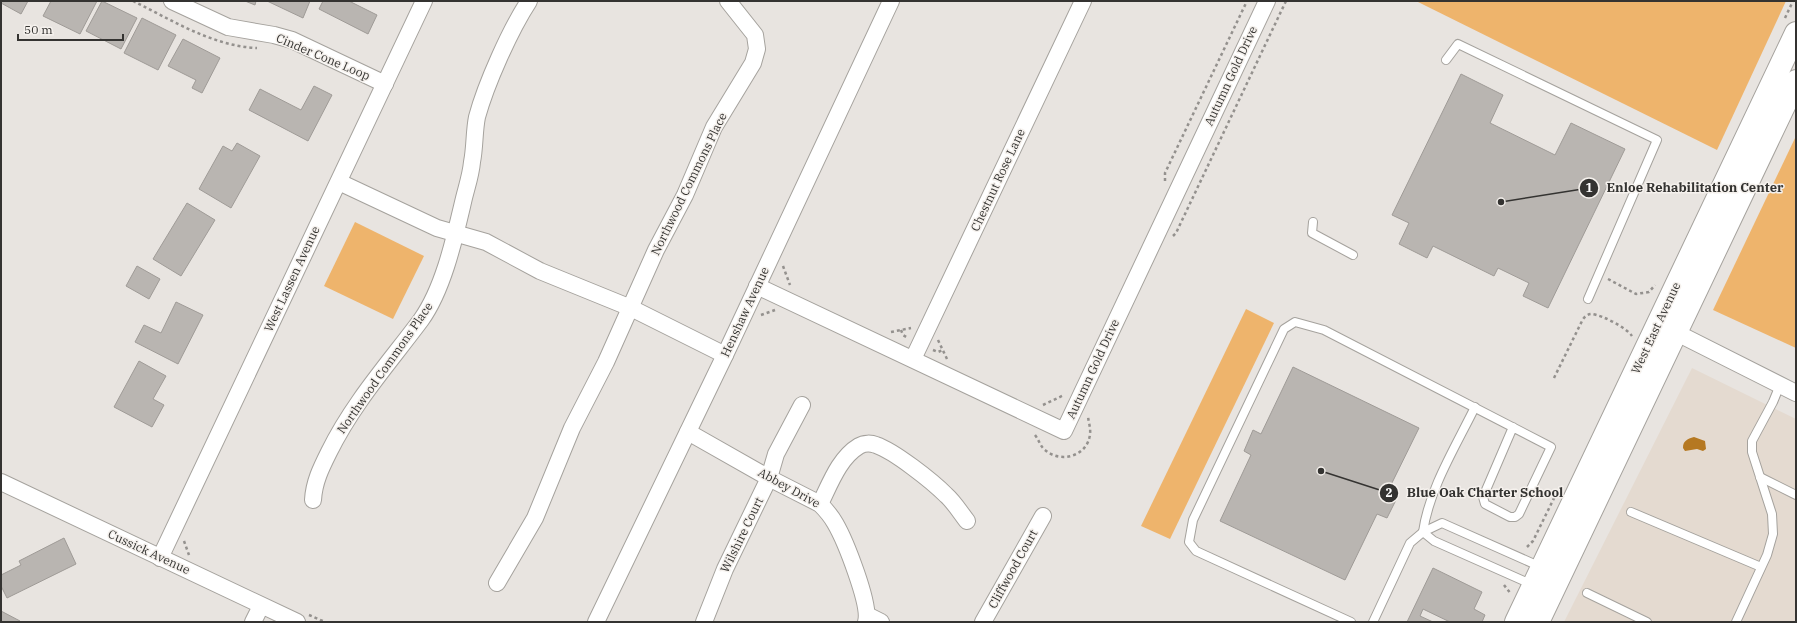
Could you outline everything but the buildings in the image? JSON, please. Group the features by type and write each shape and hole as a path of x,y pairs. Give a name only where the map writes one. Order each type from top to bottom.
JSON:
{"main road":[{"name":"West East Avenue","path":"1667,328 1790,28"},
{"name":"West East Avenue","path":"1516,622 1545,580 1667,328 1796,80"},
{"name":"West East Avenue","path":"1538,622 1545,580"}],"street":[{"name":"Cinder Cone Loop","path":"172,1 228,27 274,35 292,40 385,84"},
{"name":"West Lassen Avenue","path":"160,558 424,1"},
{"name":"Northwood Commons Place","path":"313,500 315,482 343,424 430,308 437,292 455,234 472,162 480,107 505,47 529,1"},
{"name":"Northwood Commons Place","path":"497,584 535,518 572,428 606,362 656,250 685,195 714,127 748,71 755,56 757,42 755,36 728,1"},
{"name":"Henshaw Avenue","path":"596,622 725,355 891,1"},
{"name":"Chestnut Rose Lane","path":"913,359 1083,1"},
{"name":"Autumn Gold Drive","path":"757,286 1064,431 1267,1"},
{"path":"339,182 437,228 486,242 553,277 631,308 725,355"},
{"path":"1667,328 1796,393"},
{"name":"Wilshire Court","path":"704,622 725,569 769,478 776,454 802,405"},
{"name":"Abbey Drive","path":"688,432 769,478 820,504 831,517 840,533 858,580 867,618"},
{"path":"820,504 837,470 848,455 860,446 872,443 878,445 898,458 940,489 967,521"},
{"name":"Cussick Avenue","path":"1,482 261,606 300,617"},
{"name":"Cliffwood Court","path":"983,622 1043,516"},
{"path":"253,622 261,606"},
{"path":"867,618 882,622"}],"lane":[{"path":"1446,60 1458,44 1657,140 1588,299"},
{"path":"1312,222 1312,233 1353,255"},
{"path":"1352,622 1196,551 1189,542 1193,520 1284,329 1295,322 1324,330 1475,407 1513,427 1551,447 1518,514 1515,517 1510,517 1485,504 1482,497 1513,427"},
{"path":"1736,622 1767,555 1773,534 1772,514 1752,452 1752,441 1773,402 1780,385"},
{"path":"1423,532 1425,518 1434,493 1475,407"},
{"path":"1760,477 1796,495"},
{"path":"1631,512 1761,567"},
{"path":"1373,622 1410,543 1423,532 1442,523 1545,580"},
{"path":"1423,532 1434,541 1545,580"},
{"path":"1587,594 1647,622"}],"path":[{"path":"133,1 220,42 240,47 262,49"},
{"path":"1165,182 1165,173 1246,1"},
{"path":"1169,239 1176,233 1286,1"},
{"path":"1790,28 1793,1"},
{"path":"782,264 789,284 795,287"},
{"path":"1606,276 1609,281 1632,293 1640,294 1647,294 1657,281"},
{"path":"758,316 775,310 781,313"},
{"path":"1554,378 1582,321 1587,316 1593,314 1620,326 1629,331 1633,338"},
{"path":"886,330 891,333 912,328 914,324"},
{"path":"940,336 938,340 947,359 954,362"},
{"path":"1040,403 1043,405 1062,397 1065,394"},
{"path":"1033,433 1045,451 1055,456 1066,458 1077,454 1086,446 1089,440 1089,410"},
{"path":"1527,547 1533,541 1561,485"},
{"path":"184,540 190,557"},
{"path":"1501,583 1507,588 1512,598"},
{"path":"300,617 325,622"}],"shaded area":[{"path":"1416,1 1786,1 1717,150"},
{"path":"1796,136 1796,348 1713,310"},
{"path":"355,222 424,256 393,319 324,286"},
{"path":"1246,309 1274,323 1170,539 1141,526"},
{"path":"1692,368 1796,419 1796,622 1564,622"},
{"path":"1694,437 1705,441 1706,449 1703,451 1697,449 1685,451 1683,446 1685,442"}],"place":[{"name":"Enloe Rehabilitation Center","path":"1501,202"},
{"name":"Blue Oak Charter School","path":"1321,471"}]}
